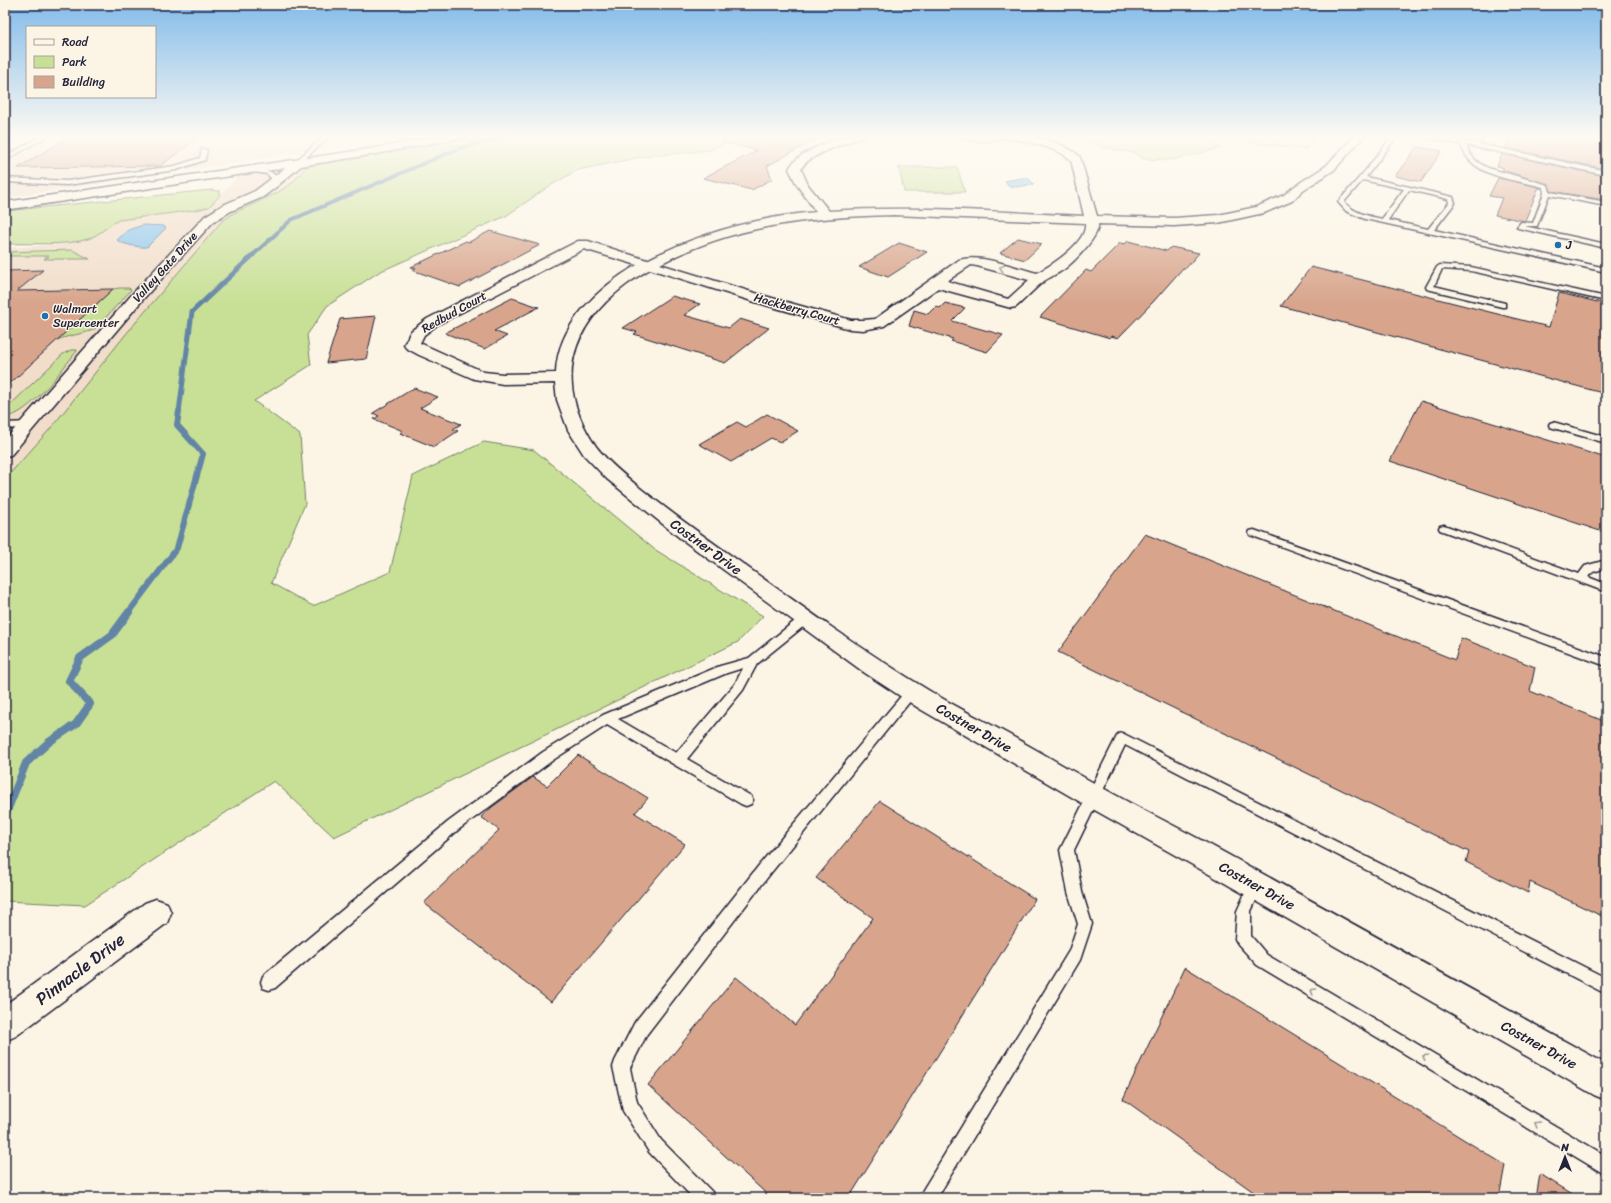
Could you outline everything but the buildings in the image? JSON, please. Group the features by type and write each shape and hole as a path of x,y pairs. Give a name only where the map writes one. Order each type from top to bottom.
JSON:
{"street":[{"path":"5,206 105,191"},
{"name":"Valley Gate Drive","path":"5,451 29,425 140,294 210,219 227,208 263,191"},
{"path":"806,191 824,213"},
{"path":"938,283 1011,304 1039,278 1059,267 1075,252 1089,235 1092,228 1091,219 1084,191"},
{"name":"Costner Drive","path":"1296,191 1288,198 1267,207 1218,219 1174,222 916,211 866,211 824,213 769,222 724,233 689,245 648,265 609,292 586,315 570,342 566,355 562,378 566,400 573,423 583,441 600,463 650,506 805,620 912,691 1094,796 1256,885 1606,1083"},
{"name":"Redbud Court","path":"562,378 503,379 480,376 412,345 413,339 416,333 432,322 583,244 648,265"},
{"name":"Hackberry Court","path":"648,265 850,324 863,325 879,323 938,283 964,263 970,261 1039,278"},
{"name":"Pinnacle Drive","path":"5,1025 156,913"}],"lane":[{"path":"1351,191 1341,202 1348,210 1365,217 1606,270"},
{"path":"1384,221 1406,191"},
{"path":"1422,191 1451,198 1452,204 1430,231"},
{"path":"1606,204 1546,193 1535,225 1523,222 1520,227 1606,246"},
{"path":"1502,305 1430,287 1440,267 1472,269 1606,299"},
{"path":"5,426 29,425"},
{"path":"1553,425 1606,440"},
{"path":"1444,528 1606,588"},
{"path":"1254,533 1606,662"},
{"path":"1581,578 1589,569 1606,564"},
{"path":"269,982 453,826 548,756 607,719 724,669 753,661 805,620"},
{"path":"678,760 739,687 753,661"},
{"path":"706,1198 655,1146 629,1105 621,1067 645,1022 765,868 912,691"},
{"path":"607,719 746,800"},
{"path":"928,1198 1075,955 1085,924 1075,892 1067,850 1122,738 1606,986"},
{"path":"1256,885 1244,911 1243,939 1262,960 1606,1166"}],"shaded area":[{"path":"5,191 50,191 5,198"},
{"path":"224,191 292,191 5,527 5,248 74,242 89,238 110,224 119,220 209,207"}],"green space":[{"path":"200,191 220,191 220,195 209,207 119,220 88,239 69,243 5,244 5,211"},
{"path":"280,191 542,191 506,216 379,272 327,306 307,335 311,365 254,401 300,435 305,504 271,583 313,606 390,572 413,476 484,442 534,450 654,549 763,616 738,642 334,837 274,781 85,905 5,901 5,479 51,428 126,334 222,221 234,213"},
{"path":"904,191 965,192 904,192"},
{"path":"72,250 90,259 44,259 49,256 5,256 5,252"},
{"path":"129,288 131,290 95,329 57,340 113,289"},
{"path":"71,350 77,351 44,391 24,409 14,415 5,417 5,410 63,354"}],"water":[{"path":"143,225 163,226 166,228 147,247 122,243 117,240 128,230"}],"waterway":[{"path":"252,256 291,220 359,191"},
{"path":"179,412 192,312 253,255"},
{"path":"128,613 177,548 203,454 177,425 179,411"},
{"path":"5,816 26,763 49,742 76,724 90,704 69,681 80,658 112,635 129,612"}],"place":[{"name":"J","path":"1558,245"},
{"name":"Walmart Supercenter","path":"45,316"}]}
